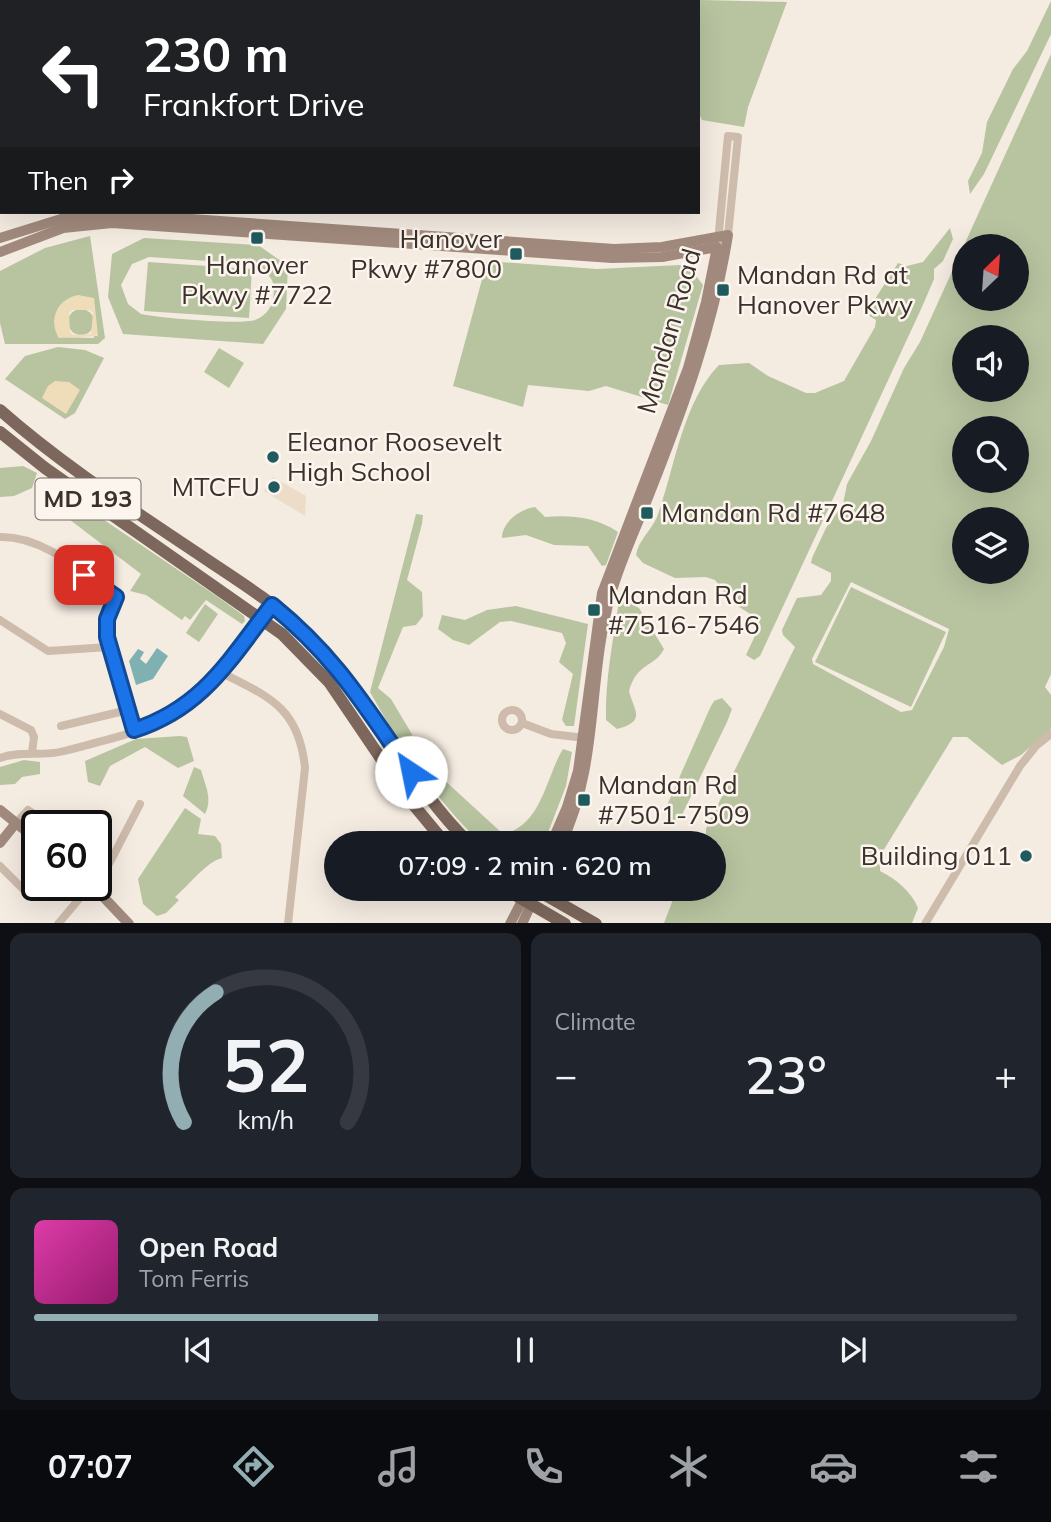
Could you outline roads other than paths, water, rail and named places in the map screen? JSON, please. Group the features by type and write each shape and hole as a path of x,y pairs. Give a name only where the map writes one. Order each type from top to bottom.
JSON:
{"main road":[{"name":"MD 193","path":"0,410 103,489 272,605 309,635 344,673 424,791 459,831"},
{"name":"MD 193","path":"0,432 125,525 262,618 329,682 407,797 435,831"},
{"path":"543,901 565,923"},
{"path":"550,901 596,923"}],"street":[{"name":"Mandan Road","path":"566,831 580,799 602,593 688,368 722,241 738,137 728,136 722,241"},
{"path":"0,238 61,219 120,214 614,249 722,241"},
{"path":"0,252 63,228 112,223 612,258 662,257 722,241"},
{"path":"0,537 24,539 40,544 115,596 106,624 109,647 134,730"},
{"path":"0,758 61,752 134,730 185,708 220,672 272,605"},
{"path":"0,620 48,651 109,647"},
{"path":"220,672 282,707 293,722 302,744 305,768 288,923"},
{"path":"61,726 128,710"},
{"path":"0,714 31,730 34,737 33,753"},
{"path":"522,723 551,734 587,738"},
{"path":"925,923 1020,766 1036,746 1051,734"},
{"name":"Mandan Road","path":"556,831 575,781 587,738"},
{"path":"112,858 140,804"},
{"path":"0,810 21,827"},
{"path":"0,843 21,818"},
{"path":"0,866 21,887"},
{"path":"58,923 78,901"},
{"path":"106,901 129,923"},
{"path":"510,923 530,901"},
{"path":"522,923 533,901"}],"water":[{"path":"157,648 168,656 153,679 136,685 129,661 138,649 144,652 140,659 146,664"}],"place":[{"name":"Hanover Pkwy #7722","path":"257,238"},
{"name":"Hanover Pkwy #7800","path":"516,254"},
{"name":"Mandan Rd at Hanover Pkwy","path":"723,290"},
{"name":"Eleanor Roosevelt High School","path":"273,457"},
{"name":"MTCFU","path":"274,487"},
{"name":"Mandan Rd #7648","path":"647,513"},
{"name":"Mandan Rd #7516-7546","path":"594,610"},
{"name":"Mandan Rd #7501-7509","path":"584,800"},
{"name":"Building 011","path":"1026,856"}]}
